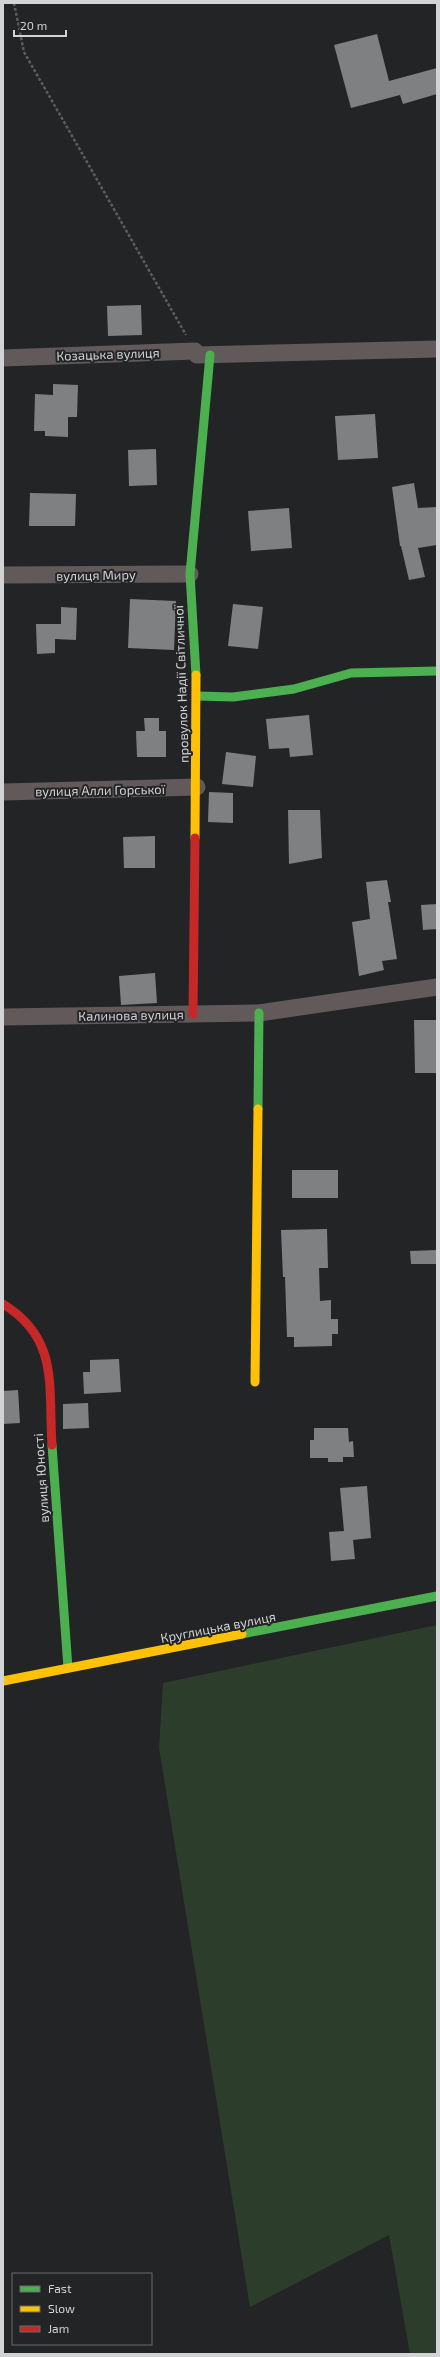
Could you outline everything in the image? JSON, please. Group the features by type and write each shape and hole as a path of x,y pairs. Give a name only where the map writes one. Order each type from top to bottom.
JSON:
{"street":[{"name":"Козацька вулиця","path":"3,358 437,349"},
{"name":"провулок Надії Світличної","path":"193,1014 197,696 190,574 202,353"},
{"name":"вулиця Миру","path":"3,576 190,574"},
{"path":"197,696 233,697 294,689 351,673 437,671"},
{"name":"вулиця Алли Горської","path":"3,792 197,787"},
{"name":"Калинова вулиця","path":"3,1017 259,1013 437,987"},
{"path":"255,1382 259,1013"},
{"name":"вулиця Юності","path":"3,1304 16,1312 38,1337 49,1366 51,1434 68,1668"},
{"name":"Круглицька вулиця","path":"3,1681 437,1596"}],"path":[{"path":"14,3 24,52 202,353"}],"green space":[{"path":"437,1625 437,2354 410,2354 389,2235 250,2307 159,1748 163,1683"}],"building":[{"path":"377,34 389,81 437,68 437,94 403,104 400,95 351,108 334,45"},
{"path":"141,305 142,335 108,336 107,306"},
{"path":"53,384 78,385 77,417 68,417 68,437 45,436 45,431 34,431 35,394 53,395"},
{"path":"375,414 378,458 338,460 335,416"},
{"path":"156,449 157,485 129,486 128,450"},
{"path":"414,483 418,508 437,507 437,545 418,548 425,577 409,580 400,546 392,487"},
{"path":"30,493 76,494 75,526 29,526"},
{"path":"289,508 292,548 251,551 248,511"},
{"path":"130,599 176,601 174,650 128,648"},
{"path":"233,604 263,607 258,649 228,646"},
{"path":"61,607 77,608 76,640 55,639 55,653 37,654 36,624 61,624"},
{"path":"309,715 313,755 290,757 289,748 269,749 266,719"},
{"path":"144,718 159,718 159,731 166,731 166,757 137,757 136,731 145,731"},
{"path":"226,752 256,756 253,787 222,784"},
{"path":"209,792 233,793 233,823 208,822"},
{"path":"288,810 320,810 322,858 289,864"},
{"path":"155,836 155,868 124,868 123,837"},
{"path":"387,880 391,902 388,902 397,959 382,961 384,970 359,976 352,922 370,919 366,882"},
{"path":"437,904 437,929 423,930 421,905"},
{"path":"155,973 157,1003 121,1005 119,976"},
{"path":"414,1020 437,1020 437,1073 415,1073"},
{"path":"292,1170 338,1170 338,1198 292,1198"},
{"path":"327,1229 328,1268 319,1268 320,1301 331,1300 331,1319 338,1319 338,1334 332,1334 332,1346 294,1347 294,1337 287,1337 285,1277 283,1277 281,1230"},
{"path":"437,1250 437,1264 411,1264 410,1251"},
{"path":"119,1359 121,1392 84,1394 83,1372 90,1372 90,1360"},
{"path":"18,1390 20,1423 3,1424 3,1391"},
{"path":"88,1403 89,1428 63,1429 63,1404"},
{"path":"314,1428 348,1428 349,1442 353,1441 354,1457 343,1457 343,1462 328,1462 328,1458 310,1458 310,1440 314,1440"},
{"path":"367,1486 371,1538 353,1540 355,1559 331,1561 329,1532 344,1531 340,1488"}],"traffic: fast":[{"path":"196,675 190,574 210,355"},
{"path":"197,696 233,697 294,689 351,673 437,671"},
{"path":"258,1109 259,1013"},
{"path":"52,1445 68,1668"},
{"path":"242,1634 437,1596"}],"traffic: slow":[{"path":"195,838 196,675"},
{"path":"255,1382 258,1109"},
{"path":"3,1681 242,1634"}],"traffic: jam":[{"path":"193,1014 195,838"},
{"path":"3,1304 21,1318 34,1333 42,1349 50,1384 52,1445"}]}
